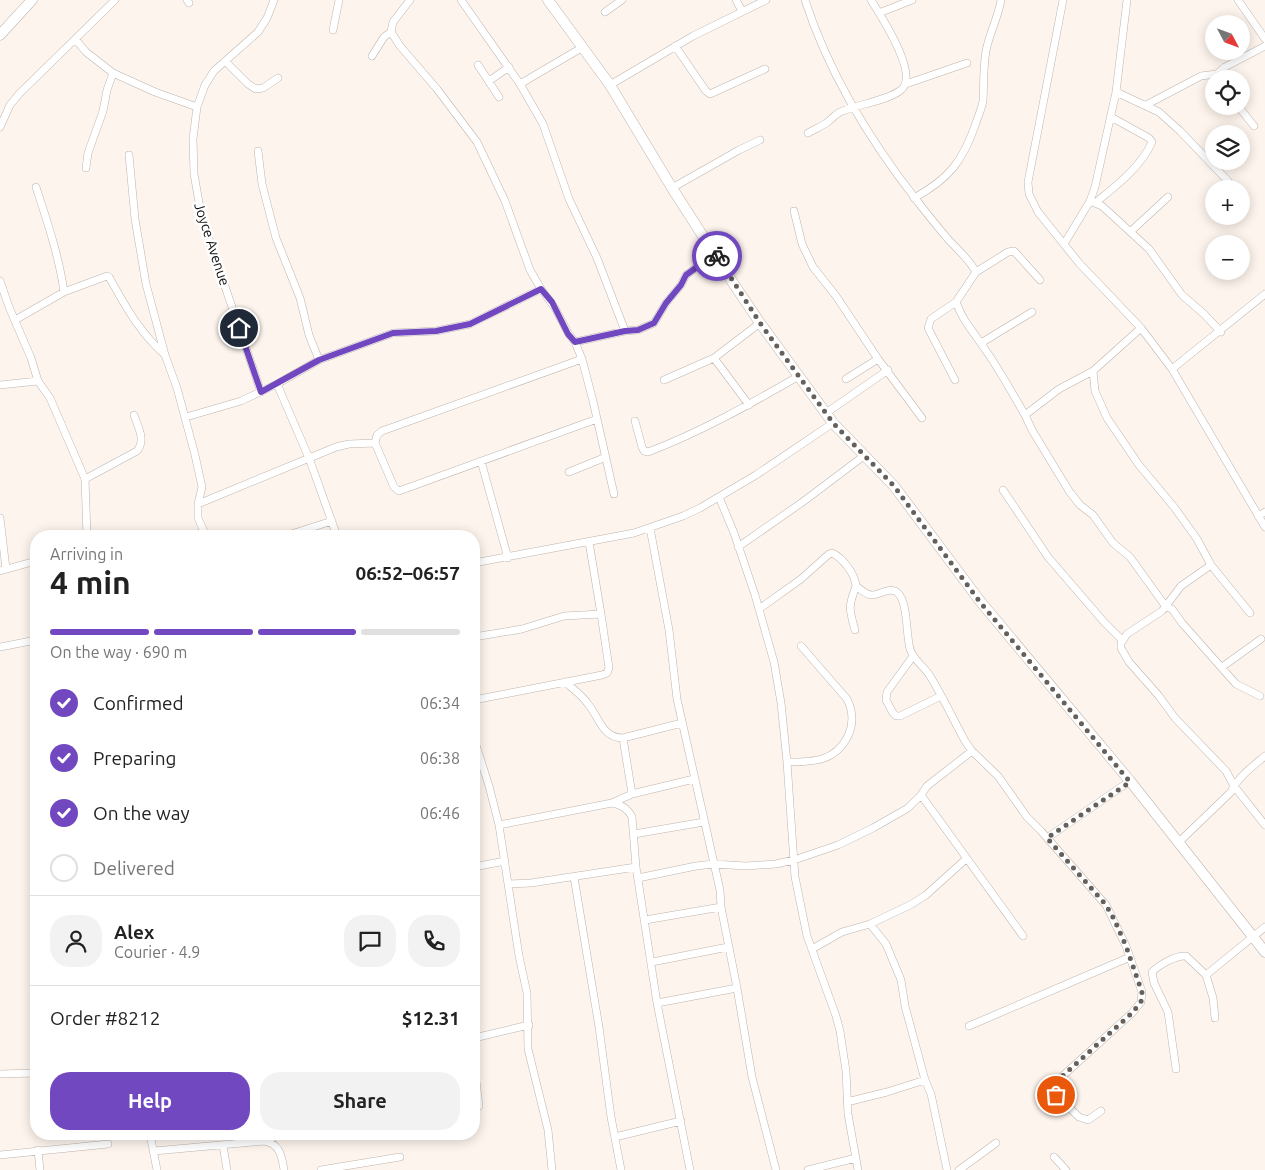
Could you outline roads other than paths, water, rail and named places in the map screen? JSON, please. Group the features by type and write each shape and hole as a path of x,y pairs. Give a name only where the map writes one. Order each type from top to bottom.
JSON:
{"main road":[{"path":"2,29 32,0"},
{"path":"548,0 610,84 672,188 760,323 833,423 865,455 917,516 984,605 1179,842 1265,952"}],"street":[{"path":"0,127 10,105 19,94 76,40 114,0"},
{"name":"Joyce Avenue","path":"261,392 200,211 196,194 193,155 197,107 205,85 214,71 258,32 267,18 274,0"},
{"path":"333,30 339,0"},
{"path":"372,56 384,37 391,32 393,22 410,0"},
{"path":"461,0 520,84 543,124 569,199 597,258 625,331"},
{"path":"605,12 622,0"},
{"path":"736,0 742,11"},
{"path":"610,84 675,46 766,0"},
{"path":"805,0 821,43 852,107 914,198 941,232 968,260 976,272"},
{"path":"808,133 838,113 892,94 902,89 906,84 908,79 905,64 892,35 872,0"},
{"path":"879,13 912,0"},
{"path":"914,198 944,179 969,143 982,102 983,65 988,40 1001,0"},
{"path":"1063,0 1028,182 1032,202 1079,263 1141,328 1172,369 1262,514 1265,527"},
{"path":"1093,202 1116,92 1127,0"},
{"path":"1238,0 1265,39"},
{"path":"391,32 400,46 437,89 477,142 505,201 525,258 541,289 552,302 568,334 575,342 582,359 614,494"},
{"path":"76,40 86,52 113,73 155,92 197,107"},
{"path":"675,46 710,94 765,68"},
{"path":"1223,70 1265,46"},
{"path":"520,84 583,47"},
{"path":"225,61 248,84 256,89 263,88 278,78"},
{"path":"906,84 967,63"},
{"path":"478,64 499,97"},
{"path":"489,80 508,67"},
{"path":"86,168 88,153 103,111 113,73"},
{"path":"1146,105 1201,76 1205,76"},
{"path":"1116,92 1159,112 1227,180"},
{"path":"1245,115 1254,126"},
{"path":"1064,244 1093,202 1126,176 1146,153 1152,142 1149,138 1111,117"},
{"path":"672,188 760,140"},
{"path":"258,151 262,184 276,238 300,298 309,335 319,360"},
{"path":"129,155 135,219 146,284 165,355 186,418 201,482 198,518 203,530"},
{"path":"36,187 54,240 61,268 64,292"},
{"path":"1130,232 1168,197"},
{"path":"1093,202 1102,206 1152,252 1182,295 1204,314 1220,332"},
{"path":"794,210 802,244 813,267 841,303 878,359 922,418"},
{"path":"954,380 928,328 931,319 956,302 976,272 1008,252 1014,252 1040,280"},
{"path":"575,342 638,330 654,323 686,275 715,254"},
{"path":"15,320 64,292 107,276 110,278 127,311 137,325 165,355"},
{"path":"0,281 9,308 32,358 38,381 50,398 85,479 87,530"},
{"path":"186,418 241,401 277,384 319,360 393,333 436,331 470,324 541,289"},
{"path":"1172,369 1265,294"},
{"path":"956,302 962,317 1003,376 1032,430 1069,491 1080,505 1093,515 1113,543 1130,557 1166,607 1174,611 1182,623 1236,684 1260,696"},
{"path":"981,343 1032,312"},
{"path":"664,380 714,358 760,323"},
{"path":"1025,414 1059,389 1094,371 1141,328"},
{"path":"714,358 749,405"},
{"path":"582,359 382,431 377,436 375,443 394,487 399,491 597,419"},
{"path":"846,379 878,359"},
{"path":"826,413 888,370"},
{"path":"1094,371 1095,391 1106,418 1139,465 1174,507 1197,539 1211,565 1250,613"},
{"path":"635,421 642,447 644,451 648,452 672,443 749,405 799,376"},
{"path":"0,385 25,384 38,381"},
{"path":"277,384 309,458 335,530"},
{"path":"85,479 137,452 141,446 141,436 134,415"},
{"path":"480,562 589,542 650,528 683,516 719,497 776,462 833,423"},
{"path":"198,504 343,445 375,443"},
{"path":"738,547 865,455"},
{"path":"569,472 606,457"},
{"path":"481,461 508,558"},
{"path":"1003,490 1048,557 1122,640"},
{"path":"719,497 759,609 774,662 781,702 794,860 800,905 807,936 840,1031 858,1170"},
{"path":"0,518 3,570 30,563"},
{"path":"304,530 332,521"},
{"path":"650,528 669,630 677,699 720,890 721,907 752,1078 776,1170"},
{"path":"480,699 607,673 609,668 589,542"},
{"path":"759,609 801,579 832,553 854,575 856,586 849,608 856,630"},
{"path":"1211,565 1174,592 1166,607 1156,616 1132,630 1122,640 1121,648 1129,662 1159,696 1175,718 1226,771 1234,786 1265,825"},
{"path":"856,586 870,595 890,590 898,593 907,621 909,646 913,656 929,674 965,741 972,751 998,776 1027,817 1106,905 1114,919 1142,992 1141,1002 1056,1082 1056,1095 1078,1116 1088,1120 1101,1111"},
{"path":"480,636 522,629 564,616 601,614"},
{"path":"1222,667 1260,639"},
{"path":"0,647 30,641"},
{"path":"787,762 817,760 835,754 841,748 851,730 851,708 847,699 801,646"},
{"path":"913,656 887,692 886,700 893,713 896,716 900,716 940,696"},
{"path":"565,682 588,704 605,732 617,738 682,723"},
{"path":"623,738 632,794"},
{"path":"638,878 713,864 768,865 794,860 838,845 908,808 921,796 934,779 972,751"},
{"path":"1179,842 1232,792 1234,786 1265,756"},
{"path":"480,758 499,826 519,956 527,993 528,1049 548,1130 552,1170"},
{"path":"499,826 612,804 632,794 694,780"},
{"path":"1047,838 1130,782"},
{"path":"921,796 1023,936"},
{"path":"612,804 627,809 632,817 636,867 657,1003 690,1170"},
{"path":"634,834 704,822"},
{"path":"812,949 842,932 870,924 895,913 926,895 966,859"},
{"path":"480,866 505,861"},
{"path":"509,884 574,877 636,867"},
{"path":"574,877 621,1170"},
{"path":"645,920 721,907"},
{"path":"870,924 886,944 901,980 906,1012 925,1080 931,1094 947,1170"},
{"path":"1206,975 1265,927"},
{"path":"652,962 728,947"},
{"path":"1176,1069 1168,1012 1154,983 1152,972 1175,958 1186,956 1206,975 1213,998 1215,1018"},
{"path":"969,1026 1130,957"},
{"path":"657,1003 737,988"},
{"path":"480,1037 529,1025"},
{"path":"0,1074 30,1073"},
{"path":"848,1102 925,1080"},
{"path":"615,1137 681,1121"},
{"path":"151,1140 157,1170"},
{"path":"154,1151 269,1141 277,1146 284,1170"},
{"path":"959,1170 996,1143"},
{"path":"0,1155 108,1144"},
{"path":"223,1146 227,1170"},
{"path":"38,1150 40,1170"},
{"path":"321,1170 400,1157"},
{"path":"1054,1157 1066,1170"},
{"path":"808,1170 856,1158"}]}
